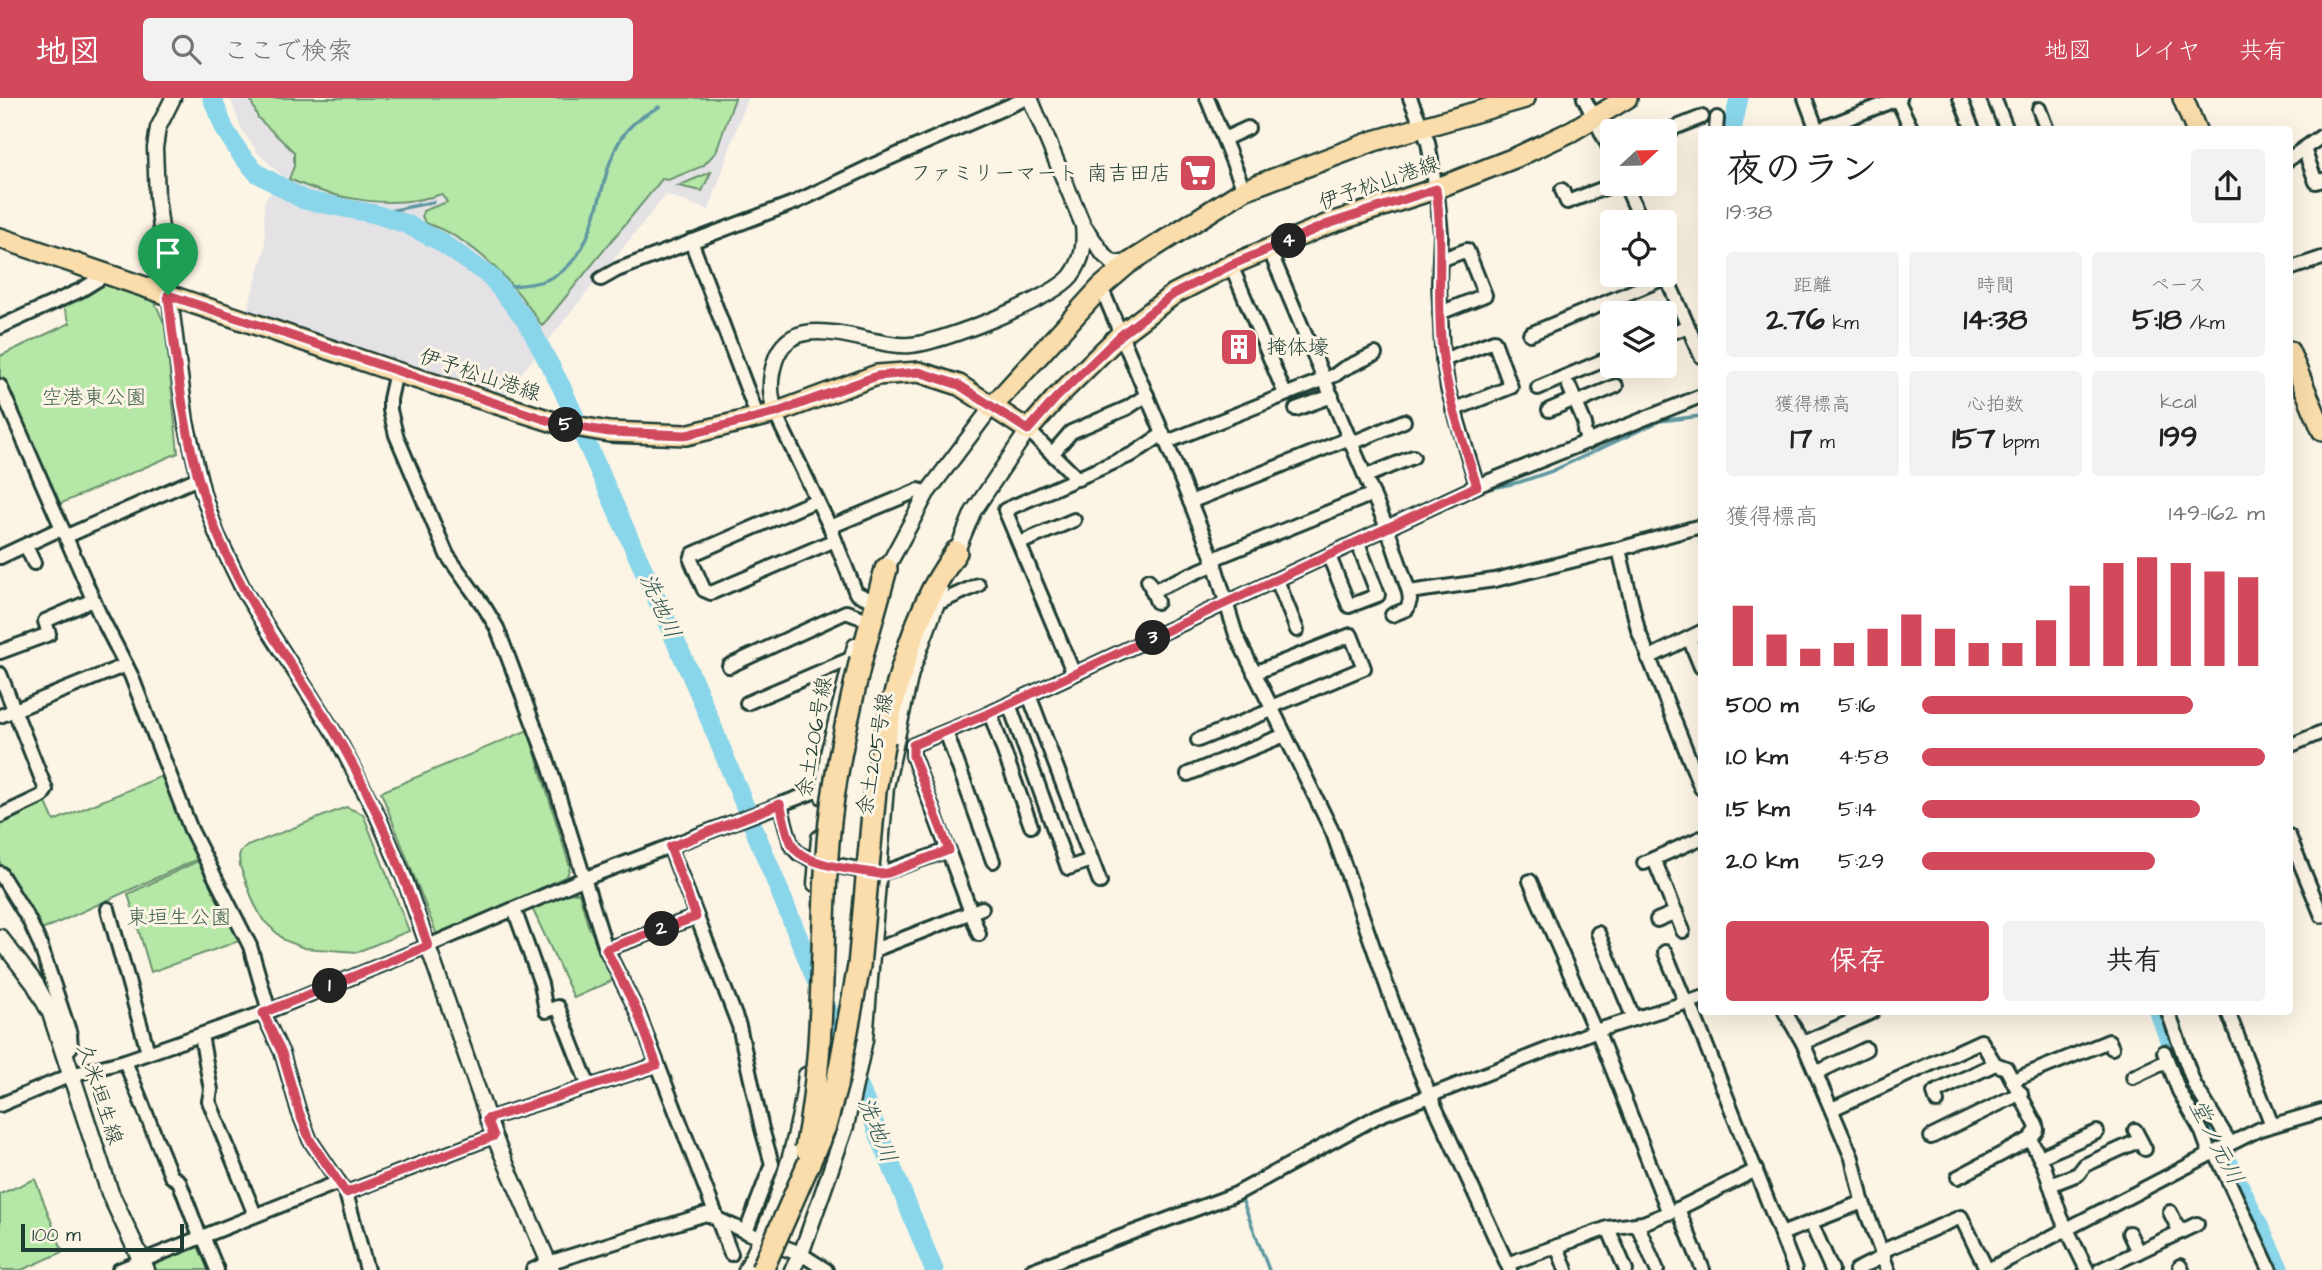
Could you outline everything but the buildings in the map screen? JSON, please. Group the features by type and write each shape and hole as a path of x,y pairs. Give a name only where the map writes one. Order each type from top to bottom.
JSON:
{"highway":[{"path":"762,1270 825,1126 843,1055 859,967 875,790 884,740 898,682 914,634 933,588 956,551"},
{"path":"797,1192 812,1118 820,1038 828,842 835,780 856,659 886,569"}],"main road":[{"name":"伊予松山港線","path":"991,408 1101,287 1129,263 1244,190 1374,141 1525,98"},
{"name":"伊予松山港線","path":"0,237 396,372 562,424 600,430 686,435 766,415 877,376 919,372 959,385 1028,430 1056,398 1121,335 1174,294 1231,265 1328,224 1436,189 1517,157 1596,118 1627,98"},
{"path":"2183,98 2194,126"},
{"path":"2293,361 2322,430"},
{"name":"久米垣生線","path":"0,938 35,984 51,1013 114,1203 143,1265"}],"street":[{"path":"173,98 159,128 155,148 157,197 186,422 198,478 217,535 244,591 323,714 367,793 405,880 487,1119 550,1266"},
{"path":"601,279 617,270 796,202 1028,98 1083,225 1104,255 1113,263 1129,263"},
{"path":"1207,98 1244,190"},
{"path":"1410,98 1428,142 1436,189 1441,234 1440,313 1443,360 1453,410 1477,486"},
{"path":"1584,98 1600,127"},
{"path":"1816,126 1806,100 1820,98"},
{"path":"1960,98 1971,126"},
{"path":"1994,98 2005,126"},
{"path":"1847,124 1899,99 1910,126"},
{"path":"2039,109 2045,126"},
{"path":"1677,127 1702,117"},
{"path":"1224,139 1248,128"},
{"path":"2293,156 2322,136"},
{"path":"2304,149 2316,181 2322,180"},
{"path":"1562,190 1567,202 1600,190"},
{"path":"766,415 769,378 778,352 793,337 814,331 840,333 886,344 909,346 936,341 961,332 1057,289 1081,260 1085,243 1083,225"},
{"path":"691,241 766,415 817,500 856,593 872,600"},
{"path":"1269,249 1388,530 1410,600 1407,609 1392,615"},
{"path":"1440,260 1467,250 1485,295 1440,313"},
{"path":"2293,268 2322,258"},
{"path":"1231,265 1285,394"},
{"path":"0,327 81,290 107,274"},
{"path":"1101,287 1214,562 1236,635 1333,833 1401,1026 1430,1097 1509,1267 1608,1228 1637,1224 1674,1211 1756,1170"},
{"path":"1530,334 1555,317 1631,287"},
{"path":"1670,287 1698,349"},
{"path":"1677,331 1688,326"},
{"path":"1443,360 1494,341 1511,387 1453,410"},
{"path":"1538,387 1564,382 1596,358 1600,358"},
{"path":"1074,674 1005,510 1165,438 1371,360"},
{"path":"1553,365 1575,401 1585,424 1584,431 1588,442"},
{"path":"396,372 390,399 396,435 447,555 497,628 549,765 606,949 637,1011 731,1254"},
{"path":"0,386 93,600 126,665 191,830 250,946 266,1012 282,1053 299,1112 310,1140 343,1187 367,1270"},
{"path":"1549,410 1616,386"},
{"path":"1052,454 1071,432 1127,408 1147,395"},
{"path":"1296,409 1332,396"},
{"path":"979,934 977,910 913,756 913,745 990,713 1388,530 1477,486 1698,397"},
{"name":"余土206号線","path":"746,1270 761,1239 793,1148 804,1094 811,1017 816,861 828,754 856,659 864,619 886,569 927,493 991,408"},
{"path":"1190,502 1404,421"},
{"path":"1028,430 1078,479"},
{"name":"余土205号線","path":"792,1270 801,1254 849,1113 863,1050 874,950 886,786 911,673 973,512 1028,430"},
{"path":"1366,476 1413,457"},
{"path":"0,557 198,478"},
{"path":"817,500 693,554 691,560 704,590 711,593 919,490 927,493"},
{"path":"1152,591 1373,494"},
{"path":"1020,543 1074,520"},
{"path":"1409,593 1495,580 1698,527"},
{"path":"1329,556 1349,606 1378,595 1359,543"},
{"path":"26,546 34,563"},
{"path":"1619,549 1638,630 1698,779"},
{"path":"1278,580 1297,630"},
{"path":"937,603 978,585"},
{"path":"0,652 50,634 45,621 93,600"},
{"path":"729,666 846,612 864,619"},
{"path":"1648,658 1698,634"},
{"path":"1198,740 1364,668 1350,635 1254,673"},
{"path":"1689,639 1698,660"},
{"path":"755,703 856,659"},
{"path":"0,716 126,665"},
{"path":"0,674 46,790 42,796 0,816"},
{"path":"1029,695 1051,738 1095,857 1100,882"},
{"path":"1009,704 1068,869 1095,857"},
{"path":"990,713 1031,826"},
{"path":"946,732 972,786 993,843 993,861"},
{"path":"2293,744 2322,732"},
{"path":"1190,769 1285,735"},
{"path":"0,1105 71,1075 125,1061 266,1012 583,879 824,788"},
{"path":"780,804 792,845 799,854 816,861 879,874 955,856"},
{"path":"1683,931 1649,861 1698,839"},
{"path":"2293,846 2322,916"},
{"path":"670,847 739,1026 772,1164 746,1233"},
{"path":"0,873 29,920 40,944 71,1040 71,1047 65,1053"},
{"path":"1530,881 1674,1211 1703,1270"},
{"path":"108,909 148,1052"},
{"path":"514,909 541,984 546,1011 558,1007 589,1087"},
{"path":"874,950 925,936 977,910"},
{"path":"1657,920 1676,912"},
{"path":"606,949 696,917"},
{"path":"1598,933 1634,1019"},
{"path":"1665,952 1692,1001 1795,1270"},
{"path":"1031,1270 1236,1194 1364,1123 1596,1031 1692,1001"},
{"path":"1787,1015 1803,1043 1852,1158 1863,1202 1888,1270"},
{"path":"1803,1043 1860,1023 1869,1015"},
{"path":"2169,1015 2194,1084 2270,1270"},
{"path":"2229,1015 2272,1125"},
{"path":"201,1035 211,1090 209,1101 256,1215"},
{"path":"1832,1108 1891,1075 1981,1041 1995,1064 2006,1068 2021,1093 2037,1130 2030,1139 1958,1177"},
{"path":"2013,1080 2109,1041 2112,1048"},
{"path":"1816,1073 1866,1049"},
{"path":"2133,1077 2165,1056 2185,1113 2220,1149"},
{"path":"125,1061 171,1177 181,1186 200,1237 205,1241 217,1270"},
{"path":"1937,1102 1934,1093 1995,1064"},
{"path":"487,1119 657,1065"},
{"path":"1931,1137 2021,1093"},
{"path":"1856,1270 1883,1254 1961,1217 1988,1270 2006,1266 2220,1149 2272,1125 2319,1111 2322,1126"},
{"path":"2040,1157 2097,1132"},
{"path":"119,1270 143,1265 200,1237 256,1215 494,1136"},
{"path":"2030,1139 2040,1157 2061,1217 2087,1270"},
{"path":"2050,1185 2078,1174 2085,1166 2140,1140"},
{"path":"1781,1234 1863,1202"},
{"path":"2170,1212 2180,1232"},
{"path":"533,1270 706,1213 746,1233 801,1254 827,1270"},
{"path":"1811,1223 1832,1270"},
{"path":"1637,1224 1657,1270"},
{"path":"2100,1270 2197,1224"},
{"path":"1608,1228 1626,1270"},
{"path":"2129,1233 2138,1252"},
{"path":"1557,1247 1566,1270"}],"shaded area":[{"path":"230,98 747,98 709,210 666,195 502,397 246,314 265,248 264,202 281,175 259,154 242,130"}],"green space":[{"path":"250,98 735,98 716,152 703,166 668,180 662,179 542,326 519,294 492,264 460,240 425,223 423,211 447,202 442,194 423,199 384,202 345,197 289,179 294,166 294,152 258,118"},
{"path":"711,172 702,191 678,186"},
{"name":"空港東公園","path":"99,282 153,298 165,325 178,453 55,506 0,379 0,356 70,323 62,303"},
{"path":"528,730 570,867 567,876 437,935 381,792"},
{"path":"162,776 183,829 200,858 42,930 29,914 0,865 0,818 44,798 54,821"},
{"path":"346,807 363,814 409,931 357,952 304,948 284,940 263,920 240,866 239,856 247,846"},
{"name":"東垣生公園","path":"200,860 242,940 151,972 128,894"},
{"path":"566,892 579,893 588,925 614,980 574,998 532,908"},
{"path":"35,1179 63,1252 22,1270 0,1270 0,1194"},
{"path":"199,1240 213,1270 153,1270 148,1259"}],"waterway":[{"name":"洗地川","path":"212,98 225,130 257,173 304,200 375,214 406,224 439,241 491,277 527,322 561,386 698,691 934,1270"},
{"name":"堂ノ元川","path":"1733,126 1739,98"},
{"path":"498,287 546,280 564,270 578,255 587,237 606,175 622,137 639,119 659,107"},
{"path":"375,214 433,202"},
{"path":"1484,490 1552,471 1660,421 1698,416"},
{"name":"堂ノ元川","path":"2160,1015 2181,1074 2218,1140 2280,1270"},
{"path":"1204,1212 1242,1199 1269,1270"},
{"path":"1056,1267 1167,1226"}],"place":[{"name":"ファミリーマート 南吉田店","path":"1198,173"},
{"name":"掩体壕","path":"1239,347"}],"route":[{"path":"1436,189 1441,234 1439,283 1445,374 1453,410 1477,486 1388,530 990,713 913,745 913,756 949,850 879,874 816,861 799,854 792,845 780,804 670,847 696,917 606,949 628,990 657,1065 487,1119 494,1136 346,1193 310,1140 295,1100 289,1071 277,1039 263,1013 428,946 405,880 356,771 316,702 244,591 217,535 202,494 191,450 168,295 556,423 609,432 686,435 775,413 877,376 919,372 959,385 1028,430 1056,398 1121,335 1174,294 1231,265 1328,224 1436,189"}]}
